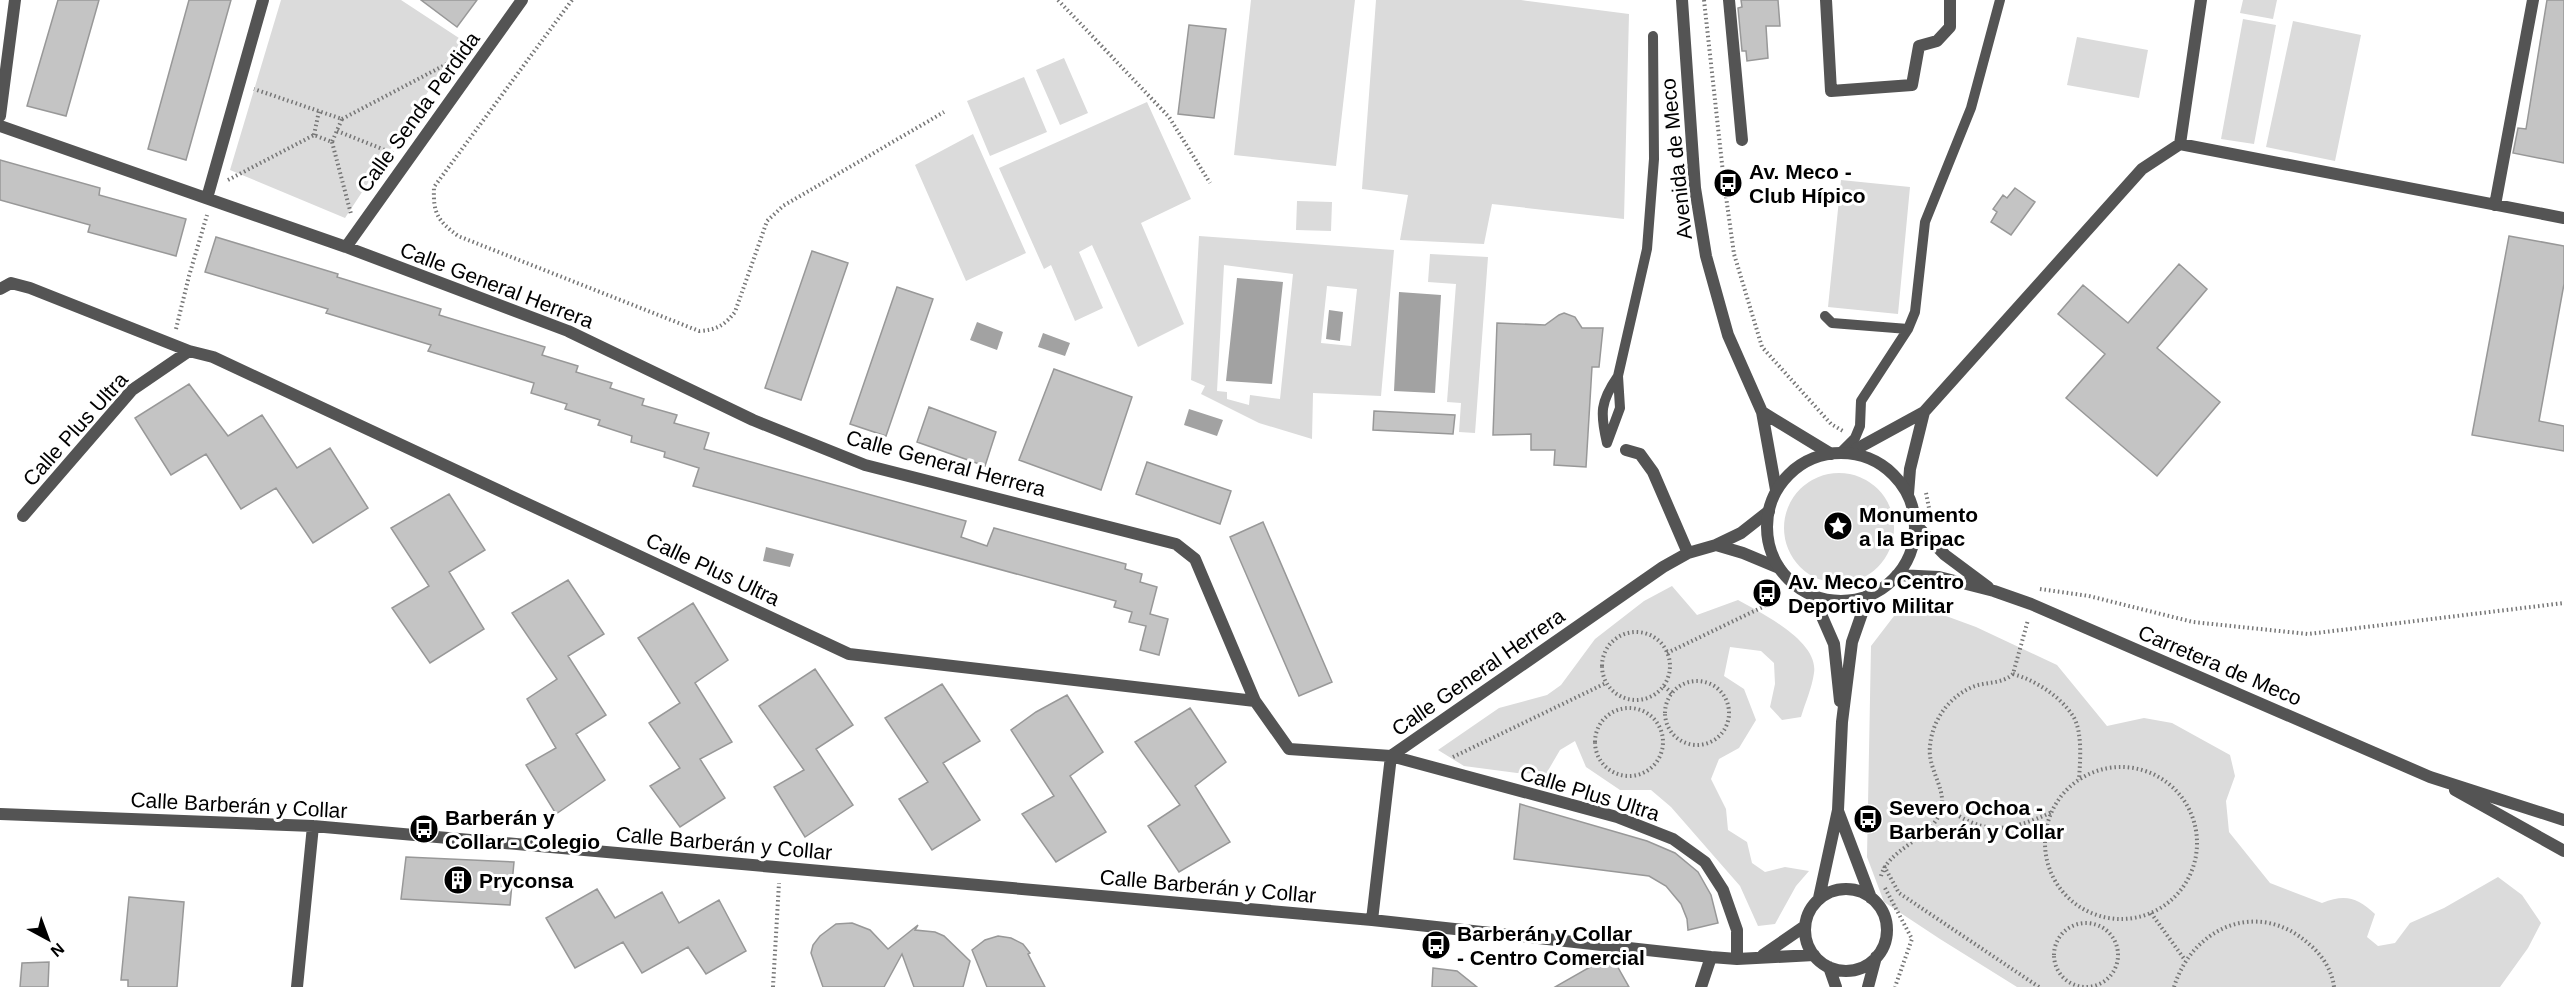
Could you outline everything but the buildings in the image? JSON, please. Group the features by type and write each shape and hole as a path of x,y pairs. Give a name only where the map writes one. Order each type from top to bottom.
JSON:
{"street":[{"path":"0,116 15,0"},
{"path":"209,199 213,176 263,0"},
{"name":"Calle Senda Perdida","path":"346,247 522,0"},
{"name":"Avenida de Meco","path":"1682,0 1695,188 1706,256 1728,335 1762,412 1776,490"},
{"path":"1729,0 1742,140"},
{"path":"1826,0 1831,91 1912,85 1919,45 1937,41 1950,27 1950,0"},
{"path":"2180,144 2201,0"},
{"path":"2495,205 2533,0"},
{"name":"Calle General Herrera","path":"0,126 346,247 568,331 753,420 865,465 1176,544 1195,560 1255,701 1289,749 1391,756 1663,567 1688,553 1716,545 1741,533 1769,511"},
{"path":"1924,412 1910,469 1908,494 1915,524 1911,551 1897,575 1884,588 1850,601 1831,601 1813,596 1788,579 1779,568 1768,540 1769,511 1776,490 1787,477 1800,466 1815,458 1840,453 1924,412 2142,169 2180,144 2564,218"},
{"name":"Calle Plus Ultra","path":"0,289 11,283 30,288 189,351 213,357 849,654 1255,701"},
{"name":"Calle Plus Ultra","path":"23,516 132,390 189,351"},
{"path":"1762,412 1840,453 1864,456 1890,471 1908,494"},
{"path":"1626,450 1640,454 1653,472 1688,553"},
{"path":"1915,524 1945,555 1994,591"},
{"path":"1716,545 1779,568"},
{"path":"1897,575 1939,577 1994,591"},
{"name":"Carretera de Meco","path":"1994,591 2031,604 2430,777 2564,851"},
{"path":"1813,596 1834,644 1842,722"},
{"path":"1819,898 1838,810 1842,722 1852,642 1868,596"},
{"path":"1372,920 1391,756"},
{"name":"Calle Plus Ultra","path":"1391,756 1617,817 1673,839 1705,862 1723,890 1737,930 1737,959"},
{"name":"Carretera de Meco","path":"2430,777 2564,820"},
{"path":"1838,810 1872,898 1879,906 1886,926 1886,938 1876,957 1868,987"},
{"name":"Calle Barberán y Collar","path":"0,814 313,826 1372,920 1711,957 1737,959 1814,955"},
{"path":"297,987 313,826"},
{"path":"1872,898 1848,889 1828,892 1811,908 1805,926 1808,946 1814,955 1829,967 1839,970 1859,968 1876,957"},
{"name":"Calle Barberán y Collar","path":"1762,956 1805,926"},
{"path":"1701,987 1711,957"},
{"path":"1829,967 1836,987"}],"lane":[{"path":"1840,453 1855,438 1860,426 1861,401 1908,329 1915,312 1925,222 1971,108 2000,0"},
{"path":"1607,443 1620,408 1618,376 1647,249 1654,159 1653,36"},
{"path":"1825,316 1832,322 1908,329"},
{"path":"1607,443 1601,418 1605,395 1618,376"},
{"path":"1607,443 1626,450"}],"path":[{"path":"572,0 434,187 434,204 441,222 458,236 699,331 714,330 726,324 735,312 767,222 783,206 944,112"},
{"path":"1058,0 1169,117 1210,183"},
{"path":"1704,0 1734,254 1762,347 1831,424 1855,438"},
{"path":"362,224 352,215 332,142 342,119 460,57 476,65"},
{"path":"239,84 342,119"},
{"path":"213,176 230,181 314,135 319,111"},
{"path":"337,131 408,160"},
{"path":"314,135 332,142"},
{"path":"189,351 176,327 209,199"},
{"path":"1910,469 1924,487 1933,527"},
{"path":"1895,987 1912,939 1892,898 1880,880 1884,866 1929,826 1940,813 1942,795 1929,760 1933,725 1950,702 1970,687 2008,679 2013,674 2024,640 2035,589 2089,596 2193,622 2308,634 2564,603"},
{"path":"1667,653 1773,602 1778,597"},
{"path":"1644,633 1655,637 1667,653 1670,667 1664,686 1654,695 1633,700 1613,692 1606,683 1602,661 1612,641 1622,634 1644,633"},
{"path":"2013,674 2027,678 2052,694 2074,717 2081,751 2079,781"},
{"path":"1692,682 1713,686 1727,703 1729,717 1722,734 1704,744 1684,742 1669,728 1666,708 1673,694 1685,684 1692,682"},
{"path":"1433,766 1606,683"},
{"path":"1664,686 1673,694"},
{"path":"1632,708 1633,700"},
{"path":"1632,708 1651,716 1661,731 1663,747 1659,759 1652,767 1632,776 1622,776 1603,765 1597,755 1596,734 1607,716 1617,710 1632,708"},
{"path":"1661,731 1669,728"},
{"path":"2127,767 2151,773 2173,787 2189,807 2197,831 2197,856 2188,880 2172,900 2151,914 2127,920 2103,917 2080,907 2061,891 2050,869 2045,844 2049,820 2053,812 2061,798 2079,781 2102,770 2127,767"},
{"path":"1941,802 1961,819 1992,829 2012,828 2053,812"},
{"path":"1884,866 1899,893 2039,987"},
{"path":"773,987 780,867"},
{"path":"2151,914 2185,960"},
{"path":"2098,925 2103,917"},
{"path":"2174,987 2180,968 2195,946 2216,931 2243,922 2272,923 2298,933 2319,952 2333,977 2334,987"},
{"path":"2082,923 2098,925 2110,933 2116,942 2117,963 2106,980 2085,987 2075,986 2066,980 2055,962 2054,951 2057,941 2063,932 2072,926 2082,923"}],"shaded area":[{"path":"281,0 401,0 462,40 345,218 230,170"},
{"path":"1251,0 1355,0 1336,166 1234,155"},
{"path":"1376,0 1521,0 1629,14 1624,219 1492,204 1484,244 1400,240 1408,195 1362,189"},
{"path":"2243,0 2277,0 2273,19 2240,13"},
{"path":"2243,19 2276,25 2254,144 2221,139"},
{"path":"2293,21 2361,35 2335,161 2266,147"},
{"path":"2077,37 2148,50 2139,98 2067,85"},
{"path":"1064,58 1088,113 1060,125 1036,70"},
{"path":"1024,77 1047,132 990,156 967,101"},
{"path":"1147,102 1191,199 1141,223 1184,324 1138,347 1092,245 1079,252 1103,308 1075,321 1051,265 1044,269 999,168"},
{"path":"973,134 1026,253 966,281 915,165"},
{"path":"1841,180 1910,187 1898,314 1828,307"},
{"path":"1297,201 1332,202 1331,231 1296,230"},
{"path":"1199,236 1394,250 1381,396 1313,393 1312,439 1259,423 1201,394 1205,386 1191,380","holes":["1224,265 1293,274 1280,399 1250,395 1249,405 1227,399 1227,392 1217,391","1327,286 1357,289 1351,346 1321,343"]},
{"path":"1430,254 1488,257 1475,433 1459,432 1461,403 1447,402 1456,284 1428,282"},
{"path":"1237,278 1283,282 1272,384 1226,381"},
{"path":"1399,292 1441,295 1435,393 1394,391"},
{"path":"1329,310 1343,312 1340,341 1326,339"},
{"path":"977,322 1003,332 997,350 970,340"},
{"path":"1043,333 1070,343 1065,356 1038,347"},
{"path":"1189,409 1223,420 1217,436 1184,425"},
{"path":"1839,473 1860,477 1878,489 1890,507 1894,528 1890,549 1878,567 1860,579 1839,583 1818,579 1800,567 1788,549 1784,528 1788,507 1800,489 1818,477"},
{"path":"766,547 794,554 790,567 763,561"},
{"path":"1672,586 1697,615 1738,600 1787,629 1807,650 1813,661 1813,679 1801,717 1782,720 1770,707 1775,684 1774,663 1761,651 1730,647 1724,676 1744,689 1756,720 1739,748 1719,759 1711,779 1726,809 1728,830 1747,842 1752,863 1765,872 1785,867 1809,871 1796,886 1775,924 1758,926 1740,886 1671,807 1651,790 1620,790 1586,767 1575,741 1560,750 1546,774 1517,773 1464,766 1438,750 1499,708 1547,695 1561,685 1595,639 1644,601"},
{"path":"1927,609 1976,627 2057,665 2107,726 2144,718 2172,723 2230,755 2235,776 2226,801 2229,832 2270,883 2322,903 2344,898 2356,901 2368,908 2375,914 2367,937 2378,946 2395,943 2410,923 2444,908 2498,877 2522,895 2541,923 2528,948 2500,987 2017,987 1884,902 1867,857 1871,646 1894,616"}],"place":[{"name":"Av. Meco - Club Hípico","path":"1728,183"},
{"name":"Monumento a la Bripac","path":"1838,526"},
{"name":"Av. Meco - Centro Deportivo Militar","path":"1767,593"},
{"name":"Severo Ochoa - Barberán y Collar","path":"1868,819"},
{"name":"Barberán y Collar - Colegio","path":"424,829"},
{"name":"Pryconsa","path":"458,880"},
{"name":"Barberán y Collar - Centro Comercial","path":"1436,945"}]}
